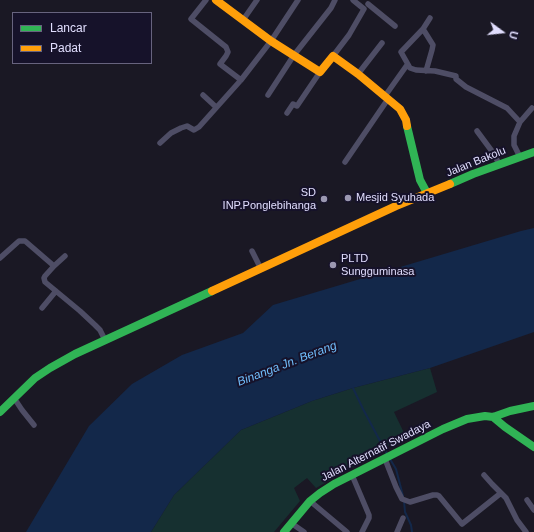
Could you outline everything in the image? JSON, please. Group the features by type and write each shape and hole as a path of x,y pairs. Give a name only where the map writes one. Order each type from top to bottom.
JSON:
{"street":[{"path":"206,0 191,20 226,47 228,52 220,64 241,80"},
{"path":"243,20 257,0"},
{"path":"160,143 171,133 186,126 196,130 203,123 241,80 271,41 298,0"},
{"path":"268,95 294,55 331,8 335,0"},
{"path":"352,0 368,4 395,26"},
{"path":"218,1 271,41 320,72"},
{"path":"287,113 293,104 297,106 320,72 349,35 368,4"},
{"path":"430,18 401,52 407,65 416,70 435,71 456,76 456,79 466,87 507,108 520,122"},
{"path":"422,29 433,45 426,71"},
{"path":"358,74 382,43"},
{"path":"333,56 358,74 400,109 406,120 420,180 427,193"},
{"path":"345,162 407,65"},
{"path":"203,95 216,107"},
{"path":"520,157 514,145 514,136 520,122 532,108"},
{"path":"477,131 494,154 499,164"},
{"name":"Jalan Bakolu","path":"0,412 35,378 68,358 105,339 260,266 427,193 499,164 534,152"},
{"path":"0,258 22,240 54,266"},
{"path":"252,251 260,266"},
{"path":"65,256 45,276 45,282 87,317 100,330 105,339"},
{"path":"42,308 56,291"},
{"path":"14,398 34,425"},
{"name":"Jalan Alternatif Swadaya","path":"284,532 310,501 320,493 334,484 443,429 467,419 485,416 493,417 510,411 534,406"},
{"path":"493,417 534,447"},
{"path":"386,459 402,499 410,502 437,495 462,524 501,493"},
{"path":"352,475 369,515 362,532"},
{"path":"484,475 506,498 517,520 526,532"},
{"path":"527,500 534,510"},
{"path":"310,501 347,532"},
{"path":"397,532 403,518"},
{"path":"291,523 304,532"}],"green space":[{"path":"430,368 437,392 394,412 405,435 376,454 316,488 307,478 294,488 300,501 274,532 151,532 174,495 241,430 312,401 353,388"}],"water":[{"name":"Binanga Jn. Berang","path":"534,228 534,332 430,368 353,388 312,401 241,430 174,495 151,532 26,532 89,426 132,384 182,355 243,333 273,305"}],"waterway":[{"path":"353,388 388,456"},
{"path":"390,459 396,469 403,496"},
{"path":"404,501 405,512 411,525 412,532"}],"traffic: fast":[{"path":"407,126 420,180 427,193"},
{"path":"450,184 534,152"},
{"path":"0,412 35,378 50,368 75,354 212,291"},
{"path":"493,417 510,411 534,406"},
{"path":"284,532 310,501 334,484 443,429 467,419 485,416 493,417"},
{"path":"493,417 534,447"}],"traffic: slow":[{"path":"216,0 271,41 320,72 333,56 358,74 400,109 406,120 407,126"},
{"path":"212,291 396,206 450,184"}],"place":[{"name":"Mesjid Syuhada","path":"348,198"},
{"name":"SD INP.Ponglebihanga","path":"324,199"},
{"name":"PLTD Sungguminasa","path":"333,265"}]}
